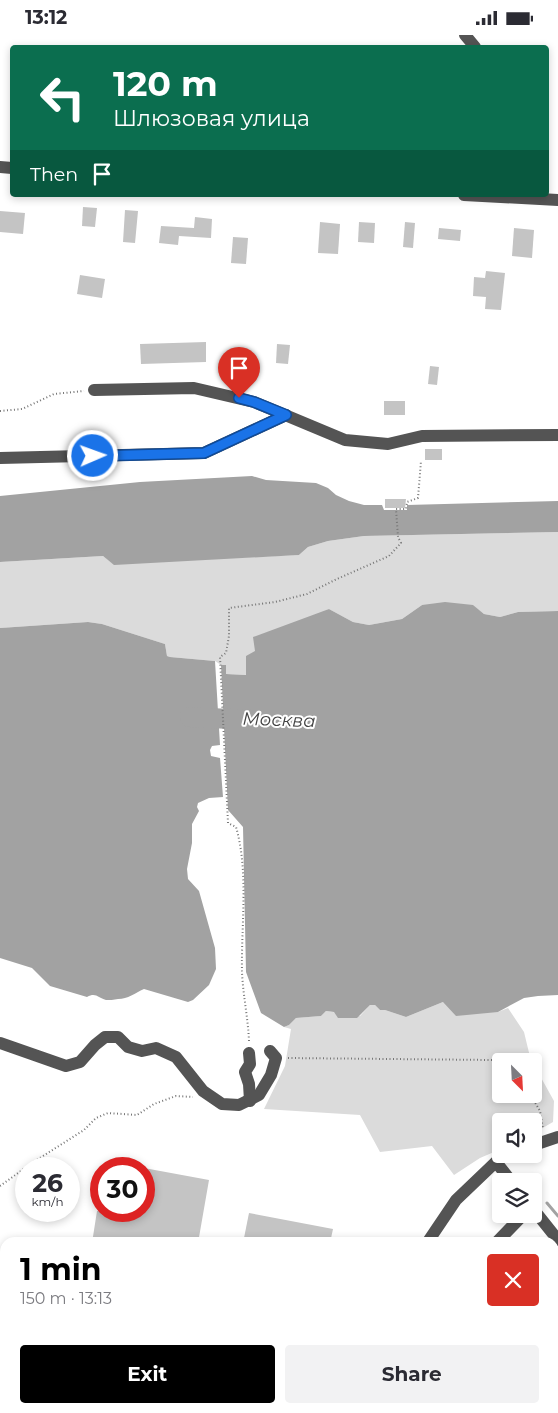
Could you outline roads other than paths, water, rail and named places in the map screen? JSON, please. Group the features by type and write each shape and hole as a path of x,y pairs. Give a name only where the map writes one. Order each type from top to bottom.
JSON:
{"street":[{"path":"465,35 473,45"},
{"path":"516,197 558,200"},
{"path":"94,390 194,388 254,402 345,440 388,444 422,436 558,435"},
{"path":"0,459 204,453 286,415"},
{"path":"0,1043 66,1066 80,1062 95,1045 106,1037 118,1037 128,1047 142,1051 156,1048 176,1057 203,1091 222,1105 239,1105 259,1095 271,1075 273,1054"},
{"path":"250,1053 250,1064 245,1072 249,1083 250,1101"},
{"path":"542,1142 558,1137"},
{"path":"431,1237 456,1200 494,1163"},
{"path":"542,1220 556,1237"},
{"path":"502,1237 515,1223"}],"water":[{"path":"252,476 266,480 316,483 349,501 364,505 382,505 384,510 407,510 407,505 558,501 558,532 364,536 328,541 308,547 299,555 114,565 103,556 0,562 0,496 140,482"},
{"path":"445,602 473,605 484,614 500,617 518,612 558,611 558,995 524,998 498,1012 456,1016 443,1002 406,1017 380,1010 375,1005 370,1005 357,1018 338,1018 334,1012 326,1011 321,1016 296,1018 284,1027 261,1013 246,972 243,827 228,810 221,665 226,665 226,674 246,675 246,656 255,651 253,637 329,609 353,622 369,625 402,619 422,605"},
{"path":"88,622 102,624 165,644 167,656 170,657 215,661 220,745 212,746 210,750 211,756 220,758 223,797 209,798 198,803 199,811 192,824 192,843 187,869 188,879 199,891 215,948 216,969 209,985 193,1000 188,1002 144,989 122,999 106,1000 93,995 87,997 50,986 32,968 0,958 0,628"}],"waterway":[{"name":"Москва","path":"190,717 251,720"},
{"path":"547,1203 558,1216"}]}
